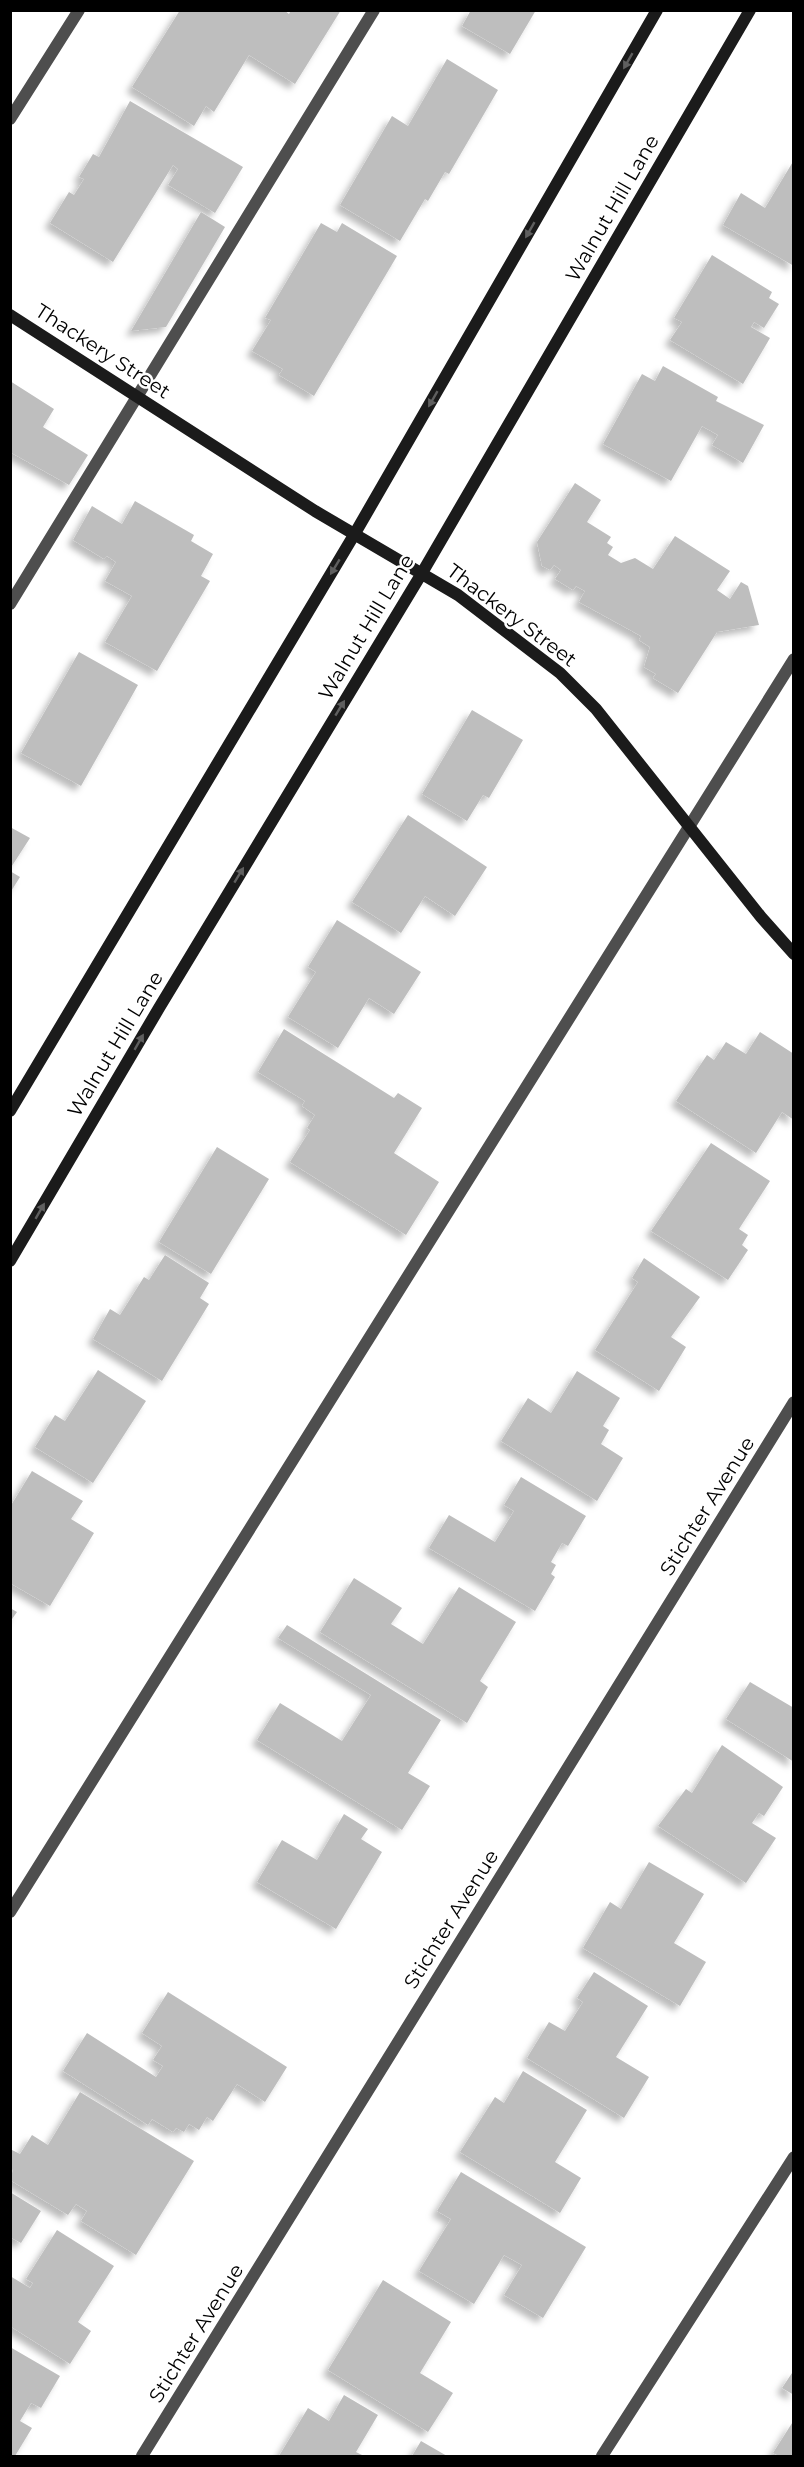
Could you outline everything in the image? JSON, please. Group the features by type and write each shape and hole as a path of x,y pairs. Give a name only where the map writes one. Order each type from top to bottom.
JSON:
{"main road":[{"path":"10,1111 354,535 657,10"},
{"name":"Walnut Hill Lane","path":"10,1261 159,1008 422,573 750,10"},
{"name":"Thackery Street","path":"10,315 354,535 458,595 560,673 597,709 760,917 794,954"}],"street":[{"path":"10,119 79,10"},
{"path":"10,604 374,10"},
{"path":"10,1912 688,825 794,659"},
{"name":"Stichter Avenue","path":"142,2457 794,1402"},
{"path":"602,2457 794,2157"}],"building":[{"path":"180,10 284,10 289,14 291,10 341,10 295,84 249,55 214,112 206,106 194,126 132,87"},
{"path":"471,10 536,10 510,54 462,26"},
{"path":"447,59 498,90 449,174 445,172 428,201 425,199 400,241 340,205 392,116 408,126"},
{"path":"130,101 243,167 215,213 168,185 178,169 173,165 113,262 50,223 69,192 74,195 84,179 79,177 93,154 99,157"},
{"path":"794,160 794,266 723,225 741,193 765,208"},
{"path":"201,212 225,227 166,327 131,331"},
{"path":"321,223 337,232 342,223 397,256 314,396 279,375 283,369 252,351 271,320 265,318"},
{"path":"712,255 772,292 769,298 779,304 764,328 754,322 751,327 770,338 743,384 670,340 682,322 674,318"},
{"path":"663,366 718,397 716,401 764,425 743,463 712,445 718,435 702,426 671,481 603,444 642,374 655,381"},
{"path":"10,381 54,409 43,427 88,455 69,485 10,452"},
{"path":"575,483 601,500 587,522 611,537 607,543 613,547 608,555 621,563 635,558 653,569 675,536 730,571 717,590 730,599 741,582 748,586 759,625 717,632 678,693 653,678 656,674 644,667 650,647 639,640 641,636 579,602 585,591 576,586 573,590 555,579 561,570 554,565 550,570 542,566 537,542"},
{"path":"135,501 194,535 191,541 213,554 201,576 210,581 157,671 105,642 132,596 105,581 116,562 107,556 104,559 73,540 92,506 122,524"},
{"path":"79,652 138,685 81,786 21,753"},
{"path":"472,710 523,740 489,798 483,795 467,821 422,794"},
{"path":"408,815 487,867 455,916 425,896 401,933 352,902"},
{"path":"10,827 30,838 10,869"},
{"path":"10,871 20,877 10,893"},
{"path":"337,920 421,972 394,1014 369,998 338,1048 288,1017 316,972 308,967"},
{"path":"284,1029 394,1098 398,1093 422,1108 394,1153 439,1182 406,1235 290,1162 310,1130 307,1128 315,1115 302,1106 305,1101 258,1072"},
{"path":"760,1032 794,1054 794,1120 782,1112 756,1153 676,1101 707,1055 714,1060 726,1042 746,1054"},
{"path":"711,1143 770,1181 739,1229 748,1235 742,1245 748,1250 728,1280 651,1231"},
{"path":"217,1147 269,1179 211,1274 159,1242"},
{"path":"165,1255 209,1283 200,1298 209,1304 162,1381 93,1339 110,1309 120,1315 144,1277 149,1280"},
{"path":"644,1258 700,1297 671,1337 686,1347 659,1391 595,1350 638,1282 632,1278"},
{"path":"98,1370 146,1401 93,1483 35,1447 55,1415 65,1421"},
{"path":"577,1371 620,1398 603,1426 609,1430 601,1444 623,1458 597,1501 501,1441 528,1398 551,1413"},
{"path":"32,1471 83,1501 71,1519 94,1533 50,1606 10,1583 10,1507"},
{"path":"521,1477 586,1516 568,1546 562,1543 551,1562 556,1565 551,1574 555,1577 535,1611 429,1548 449,1515 495,1542 514,1511 504,1505"},
{"path":"354,1578 402,1608 391,1624 423,1644 459,1587 516,1622 480,1681 488,1687 467,1723 320,1632"},
{"path":"10,1608 17,1612 10,1622"},
{"path":"287,1625 441,1720 408,1773 430,1786 402,1830 257,1740 280,1703 342,1741 371,1695 278,1638"},
{"path":"750,1682 794,1708 794,1762 726,1719"},
{"path":"722,1745 783,1787 764,1816 759,1813 752,1823 776,1838 746,1883 658,1826 686,1789 692,1793"},
{"path":"344,1814 368,1829 361,1839 382,1852 336,1929 257,1882 282,1840 317,1860"},
{"path":"649,1862 704,1894 674,1943 706,1962 680,2006 583,1948 610,1902 621,1909"},
{"path":"594,1972 648,2006 616,2057 649,2077 624,2118 527,2058 549,2022 565,2031 583,2002 577,1998"},
{"path":"168,1992 287,2067 265,2102 237,2084 213,2121 207,2117 199,2130 189,2124 184,2132 176,2128 173,2132 152,2119 148,2125 63,2071 87,2033 156,2077 163,2066 153,2060 162,2046 142,2033"},
{"path":"523,2071 587,2110 555,2162 581,2178 560,2213 460,2152 495,2097 504,2103"},
{"path":"80,2092 194,2161 136,2255 81,2221 87,2211 76,2204 68,2215 10,2180 13,2170 10,2168 10,2149 20,2154 32,2135 48,2145"},
{"path":"461,2172 586,2247 543,2318 504,2295 522,2265 504,2255 474,2304 419,2271 451,2219 437,2211"},
{"path":"10,2192 41,2211 21,2243 10,2237"},
{"path":"57,2230 114,2266 78,2322 91,2331 70,2364 10,2326 10,2276 30,2288 33,2283 26,2279"},
{"path":"383,2280 451,2322 420,2373 453,2393 428,2432 328,2370"},
{"path":"10,2347 60,2376 41,2408 31,2403 20,2421 32,2428 15,2456 10,2456"},
{"path":"794,2370 794,2395 782,2388"},
{"path":"344,2395 378,2415 356,2452 364,2456 279,2456 308,2408 329,2421"},
{"path":"794,2420 794,2456 779,2456 773,2453"},
{"path":"421,2441 447,2456 412,2456"}]}
